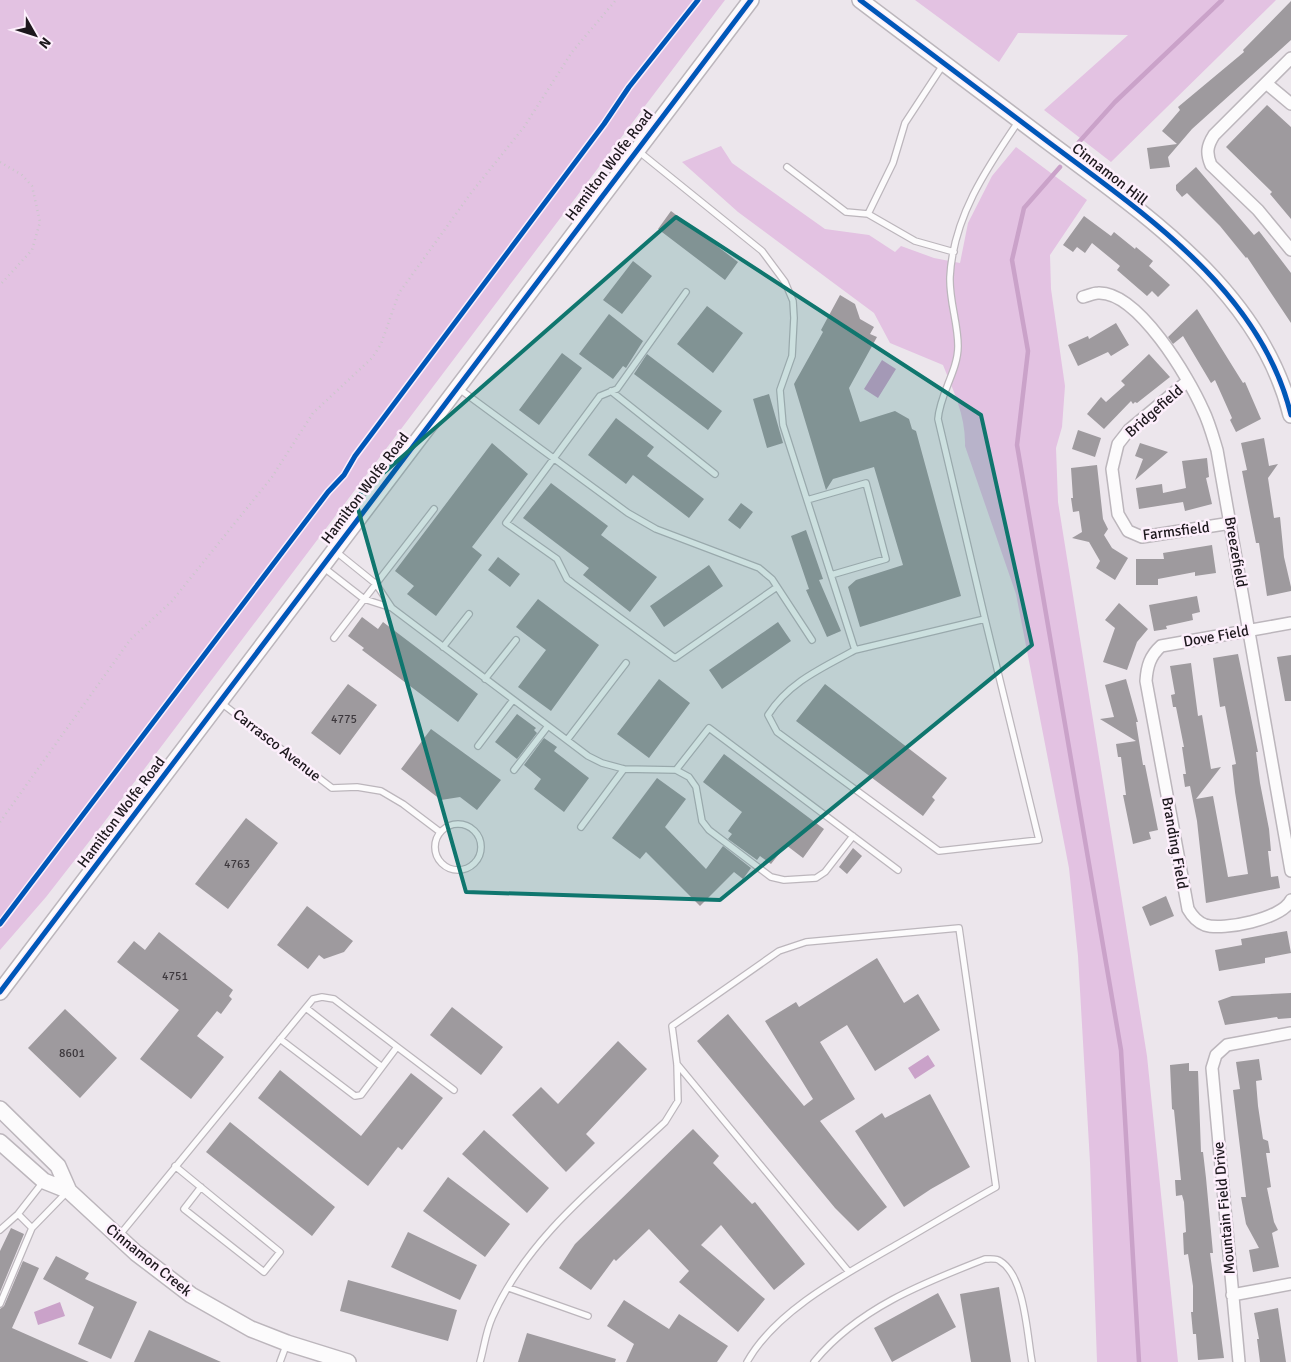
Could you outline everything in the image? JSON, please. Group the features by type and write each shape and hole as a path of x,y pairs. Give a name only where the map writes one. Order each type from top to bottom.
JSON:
{"street":[{"name":"Hamilton Wolfe Road","path":"0,992 750,0"},
{"name":"Cinnamon Hill","path":"860,0 1121,197 1187,252 1215,282 1259,338 1291,415"},
{"path":"1291,58 1214,135 1207,151 1211,165 1258,210 1291,250"},
{"path":"1266,83 1291,104"},
{"name":"Breezefield","path":"1083,297 1097,293 1122,300 1149,326 1171,354 1203,410 1217,450 1231,523 1291,871"},
{"name":"Bridgefield","path":"1124,528 1118,514 1112,469 1118,444 1129,430 1188,381"},
{"name":"Farmsfield","path":"1124,528 1142,537 1231,523"},
{"name":"Dove Field","path":"1149,661 1152,654 1161,646 1291,624"},
{"name":"Branding Field","path":"1149,661 1146,681 1188,909 1195,919 1204,925 1217,927 1272,917 1282,911 1291,900"},
{"name":"Mountain Field Drive","path":"1239,1362 1212,1085 1212,1068 1216,1055 1227,1045 1291,1033"},
{"name":"Cinnamon Creek","path":"0,1109 58,1166 69,1190 160,1273 191,1295 251,1328 287,1343 348,1362"},
{"name":"Cinnamon Creek","path":"0,1142 44,1181 69,1190"},
{"path":"1232,1295 1291,1284"}],"lane":[{"path":"868,214 893,163 905,123 944,63"},
{"path":"985,619 855,650 810,674 778,698 768,715 777,732 939,851 1038,840 938,419 939,405 955,366 958,346 951,293 954,252 972,194 1020,120"},
{"path":"636,149 762,251 785,282 793,301 794,318 792,356 780,390 783,425 855,650"},
{"path":"787,167 846,212 868,214 915,240 954,252"},
{"path":"686,292 617,389 600,396 506,523 557,560 567,579 675,658 778,587"},
{"path":"457,387 628,513 656,529 759,568 778,587 812,640"},
{"path":"611,391 714,474"},
{"path":"807,500 866,483 886,558 831,575"},
{"path":"334,638 434,509"},
{"path":"334,550 376,584 392,608 548,726 602,763 624,769 676,770 689,777 696,788 702,821 709,830 771,877 784,880 816,878 825,872 853,836"},
{"path":"321,566 364,599 392,608"},
{"path":"443,647 469,614"},
{"path":"485,679 516,640"},
{"path":"567,740 626,663"},
{"path":"478,746 513,700"},
{"name":"Carrasco Avenue","path":"220,701 332,788 357,787 382,792 403,804 440,832"},
{"path":"514,770 548,726"},
{"path":"676,770 709,728 898,870"},
{"path":"582,827 624,769"},
{"path":"456,824 464,824 472,828 481,842 479,857 474,864 459,870 444,865 436,853 437,838 440,832 456,824"},
{"path":"480,1362 492,1318 520,1270 557,1224 666,1122 678,1101 677,1064 672,1026 779,951 806,942 960,928 996,1187 849,1272 799,1307 769,1332 747,1362"},
{"path":"118,1236 313,1000 326,997 334,999 454,1090"},
{"path":"306,1008 382,1067"},
{"path":"280,1039 355,1096 361,1095 398,1047"},
{"path":"677,1064 849,1272"},
{"path":"175,1166 201,1187 280,1252 264,1272 184,1209 201,1187"},
{"path":"0,1230 18,1214 44,1181"},
{"path":"0,1304 32,1228 69,1190"},
{"path":"18,1214 19,1218 32,1228"},
{"path":"814,1362 856,1320 887,1302 985,1259 999,1260 1011,1270 1019,1287 1032,1362"},
{"path":"509,1288 588,1316"},
{"path":"280,1362 287,1343"}],"path":[{"path":"0,822 130,640 172,601 266,484 313,413 372,358 381,344 399,293 471,192 524,127 572,52 616,0"},
{"path":"0,162 22,175 32,186 40,222 32,250 0,285"}],"highlighted area":[{"path":"676,217 981,415 1032,645 720,900 466,892 355,498"}],"shaded area":[{"path":"0,0 725,0 102,825 46,897 0,950"},
{"path":"915,0 1276,0 1111,162 1044,110 1128,35 1018,33 999,62"},
{"path":"721,146 732,163 825,229 869,235 895,252 901,246 934,258 960,263 968,223 992,176 1016,147 1087,200 1050,255 1051,289 1065,386 1062,427 1056,448 1058,502 1147,1056 1178,1362 1097,1362 1090,1162 1078,956 1069,868 1016,594 965,446 964,425 955,395 943,365 890,343 874,313 738,212 682,162"},
{"path":"882,360 896,369 878,398 864,389"},
{"path":"928,1055 935,1066 915,1079 908,1068"},
{"path":"60,1302 65,1316 38,1325 34,1312"}],"building":[{"path":"1291,1 1291,40 1192,129 1168,157 1170,167 1150,169 1147,148 1177,144 1162,131 1180,110 1178,107 1244,52 1243,50"},
{"path":"1267,105 1291,127 1291,219 1270,194 1272,192 1226,147"},
{"path":"1196,167 1254,235 1259,231 1291,273 1291,323 1247,257 1220,226 1187,193 1182,197 1176,190 1176,185"},
{"path":"671,211 738,262 725,280 658,229"},
{"path":"1084,216 1111,236 1114,232 1135,249 1136,247 1153,261 1149,266 1170,285 1158,297 1152,291 1147,296 1117,270 1120,266 1092,243 1085,253 1077,247 1073,252 1063,245"},
{"path":"633,261 652,276 622,314 603,300"},
{"path":"840,295 855,304 860,319 874,327 870,334 877,337 849,388 860,422 895,411 909,419 912,429 916,431 961,596 860,627 848,587 856,580 903,565 874,467 833,479 826,490 794,384 823,332 821,330"},
{"path":"707,306 743,333 713,373 677,344"},
{"path":"1197,309 1243,383 1245,382 1261,419 1236,432 1230,420 1232,418 1215,380 1211,383 1183,336 1173,344 1168,337"},
{"path":"609,314 643,341 626,368 623,366 613,379 579,354"},
{"path":"1116,323 1129,345 1111,356 1108,352 1078,366 1068,345 1088,336 1089,339"},
{"path":"562,353 582,368 539,425 519,410"},
{"path":"647,354 722,411 708,430 634,374"},
{"path":"1149,354 1170,377 1137,403 1133,404 1131,401 1104,429 1087,414 1101,397 1106,402 1125,385 1121,381"},
{"path":"769,394 783,443 767,448 753,399"},
{"path":"616,418 654,447 647,456 704,499 689,518 633,475 626,484 588,455"},
{"path":"1078,430 1101,438 1095,457 1072,449"},
{"path":"1264,438 1269,466 1278,464 1268,478 1274,518 1280,517 1284,557 1291,587 1291,591 1267,596 1259,543 1256,543 1242,471 1247,470 1241,443"},
{"path":"492,443 528,474 472,547 482,555 436,616 407,594 414,586 395,571"},
{"path":"1140,443 1168,452 1135,480 1143,459 1135,456"},
{"path":"1207,458 1209,477 1206,478 1212,504 1185,511 1183,502 1139,509 1136,488 1162,484 1163,493 1186,488 1182,461"},
{"path":"1097,465 1103,519 1108,529 1104,535 1112,548 1128,558 1115,580 1096,568 1100,561 1089,542 1072,538 1082,532 1079,511 1073,512 1071,468"},
{"path":"551,483 608,526 601,535 657,577 630,612 583,575 589,568 523,518"},
{"path":"741,503 753,512 740,529 728,520"},
{"path":"806,530 823,579 819,580 841,631 827,637 806,590 809,589 791,536"},
{"path":"1212,545 1216,573 1195,576 1195,572 1158,579 1158,585 1136,585 1136,559 1164,559 1163,553"},
{"path":"498,557 520,574 510,587 488,570"},
{"path":"709,565 723,586 664,627 650,606"},
{"path":"1197,596 1200,612 1192,614 1193,620 1166,626 1167,629 1154,631 1149,605"},
{"path":"538,599 599,645 551,711 518,687 546,650 516,627"},
{"path":"1119,603 1148,629 1137,642 1127,670 1103,662 1115,628 1105,620"},
{"path":"362,617 378,629 383,622 478,694 458,722 362,650 364,648 348,636"},
{"path":"778,622 791,641 722,689 709,670"},
{"path":"1238,654 1258,752 1256,752 1260,783 1269,829 1271,851 1268,851 1271,877 1278,876 1280,888 1206,903 1197,821 1190,786 1185,787 1183,774 1186,774 1182,747 1184,747 1176,707 1173,707 1171,695 1175,694 1170,666 1191,663 1198,716 1202,715 1211,769 1221,767 1196,799 1213,796 1228,877 1248,874 1232,765 1236,764 1225,706 1220,707 1213,658"},
{"path":"1291,655 1291,701 1285,701 1277,657"},
{"path":"659,679 690,703 649,758 617,734"},
{"path":"1126,679 1138,722 1136,722 1143,765 1145,765 1158,830 1149,832 1151,839 1133,844 1123,795 1126,795 1121,757 1118,757 1116,744 1136,741 1100,719 1114,717 1105,685"},
{"path":"348,684 377,705 340,755 311,733"},
{"path":"825,684 947,778 932,797 935,800 923,816 796,721"},
{"path":"517,714 536,728 534,730 537,733 517,759 495,742"},
{"path":"431,729 501,780 477,810 460,797 441,800 401,769"},
{"path":"544,738 557,747 554,751 589,778 564,812 534,789 541,779 524,765"},
{"path":"724,754 824,829 803,858 786,845 771,864 760,856 757,860 728,839 732,834 728,831 742,812 703,782"},
{"path":"657,778 686,799 665,827 706,869 723,846 751,868 743,879 734,872 700,906 646,852 640,859 612,838"},
{"path":"246,818 278,843 228,909 195,884"},
{"path":"853,848 862,856 847,874 839,867"},
{"path":"1166,896 1174,916 1150,926 1142,907"},
{"path":"307,906 353,941 344,952 324,959 319,955 308,969 277,945"},
{"path":"1287,931 1291,953 1265,958 1265,963 1219,971 1215,950 1242,945 1241,939"},
{"path":"159,932 233,990 229,996 232,999 221,1014 217,1011 197,1036 224,1057 191,1099 140,1059 179,1010 117,962 134,941 145,950"},
{"path":"877,958 904,1003 918,994 940,1030 875,1071 847,1025 820,1042 855,1099 820,1121 887,1207 858,1231 835,1208 697,1041 728,1014 804,1106 813,1099 765,1021 796,1002 799,1007"},
{"path":"1291,993 1291,1018 1278,1019 1277,1017 1225,1025 1218,1001 1232,996"},
{"path":"452,1007 503,1047 481,1075 430,1035"},
{"path":"65,1009 117,1058 80,1098 28,1048"},
{"path":"618,1041 647,1069 586,1134 595,1143 566,1172 512,1115 541,1087 558,1104"},
{"path":"1259,1059 1262,1080 1256,1081 1258,1106 1263,1139 1268,1141 1270,1153 1266,1153 1271,1187 1267,1188 1274,1222 1278,1230 1272,1233 1279,1267 1253,1272 1249,1250 1259,1248 1246,1224 1241,1197 1246,1197 1233,1090 1240,1089 1236,1062"},
{"path":"1189,1063 1189,1071 1198,1071 1201,1152 1203,1152 1213,1253 1210,1253 1224,1358 1198,1360 1196,1334 1193,1334 1191,1312 1193,1312 1193,1286 1188,1254 1184,1255 1183,1233 1186,1232 1184,1202 1182,1195 1176,1196 1175,1180 1181,1180 1174,1110 1172,1109 1170,1065"},
{"path":"280,1070 361,1136 411,1073 443,1098 402,1150 398,1147 368,1186 258,1098"},
{"path":"930,1094 970,1167 904,1207 855,1131 882,1113 885,1118"},
{"path":"230,1122 335,1207 312,1236 206,1152"},
{"path":"693,1129 719,1156 713,1163 752,1204 755,1202 805,1264 774,1290 721,1225 701,1245 765,1299 738,1332 679,1282 689,1271 649,1229 616,1261 614,1259 591,1290 559,1268 575,1244"},
{"path":"484,1130 549,1188 527,1213 462,1154"},
{"path":"448,1177 510,1224 485,1257 423,1211"},
{"path":"11,1228 24,1234 0,1292 0,1251"},
{"path":"408,1232 477,1265 460,1300 391,1267"},
{"path":"56,1256 89,1273 85,1279 137,1302 111,1359 78,1344 94,1307 43,1279"},
{"path":"23,1261 39,1268 12,1328 89,1362 0,1362 0,1309 4,1306"},
{"path":"348,1280 457,1310 448,1341 340,1311"},
{"path":"999,1287 1011,1362 971,1362 960,1294"},
{"path":"938,1293 956,1327 892,1362 874,1328"},
{"path":"624,1300 669,1329 679,1314 728,1346 717,1362 626,1362 634,1344 607,1326"},
{"path":"1278,1308 1286,1362 1260,1362 1257,1339 1259,1339 1254,1313"},
{"path":"149,1330 221,1362 134,1362"},
{"path":"527,1333 616,1359 615,1362 518,1362"}],"waterway":[{"path":"1079,142 1115,102 1222,0"},
{"path":"1060,167 1024,208 1012,260 1028,351 1017,445 1121,1050 1139,1362"}],"cycle path":[{"path":"0,924 328,492 344,475 355,456 604,124 629,87 698,0"},
{"path":"0,992 751,0"},
{"path":"860,0 1121,197 1194,258 1226,293 1254,330 1276,371 1291,415"}]}
